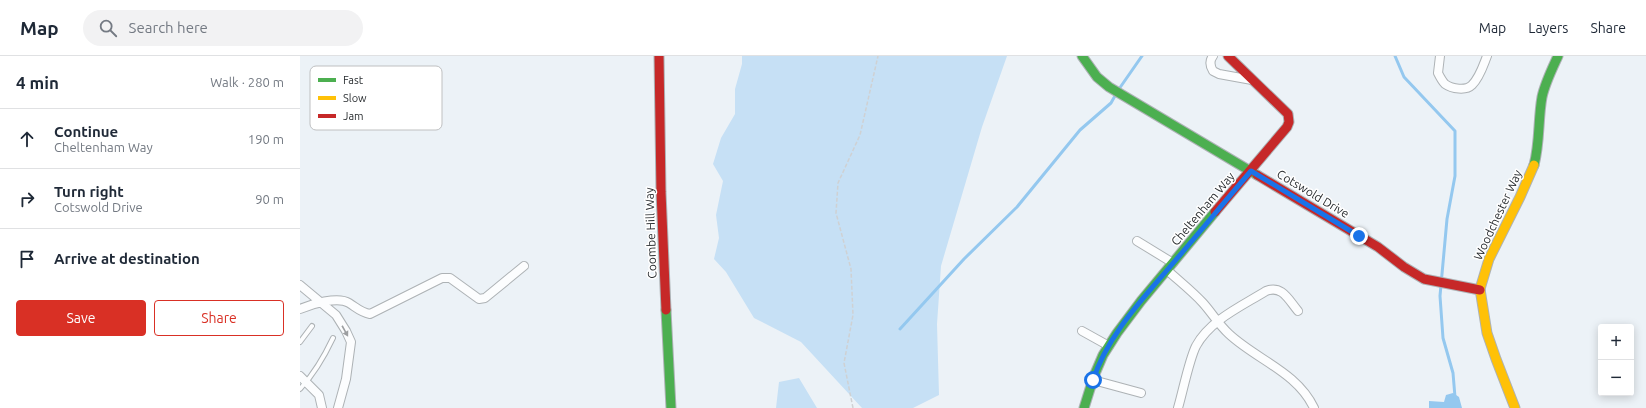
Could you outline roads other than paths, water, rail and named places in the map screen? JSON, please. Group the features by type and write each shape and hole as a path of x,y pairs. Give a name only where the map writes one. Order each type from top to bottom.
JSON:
{"street":[{"name":"Coombe Hill Way","path":"659,56 662,192 671,408"},
{"name":"Cotswold Drive","path":"1082,56 1097,77 1109,87 1378,247 1416,275 1432,281 1480,290"},
{"path":"1213,56 1210,66 1212,71 1219,74 1253,80"},
{"name":"Cheltenham Way","path":"1084,408 1093,380 1109,346 1117,333 1141,301 1287,127 1289,122 1288,114 1228,56"},
{"path":"1440,56 1438,73 1444,83 1453,88 1463,88 1471,86 1479,76 1487,56"},
{"name":"Woodchester Way","path":"1480,290 1486,268 1526,186 1534,166 1542,97 1550,73 1558,56"},
{"name":"Cheltenham Way","path":"1137,241 1170,266"},
{"path":"300,308 320,302 342,300 348,302 361,312 370,314 442,278 450,278 479,299 485,298 524,266"},
{"path":"1170,266 1228,334 1249,351 1274,366 1296,382 1309,398 1314,408"},
{"path":"300,286 336,315 351,342 346,380 338,408"},
{"path":"1178,408 1196,346 1218,321 1272,288 1283,292 1298,310"},
{"path":"1480,290 1485,328 1515,408"},
{"path":"1082,331 1109,346"},
{"path":"300,376 319,395 322,408"},
{"path":"1093,380 1141,392"}],"lane":[{"path":"300,342 312,326"},
{"path":"300,389 307,382 323,359 333,338"}],"water":[{"path":"1453,393 1459,397 1462,408 1429,408 1429,401 1444,402 1446,395"}],"waterway":[{"path":"1119,89 1142,56"},
{"path":"1395,56 1404,77 1455,131 1455,176 1447,219 1440,296 1443,338 1453,373 1455,397"},
{"path":"900,329 964,259 1017,207 1080,130 1111,103 1116,94"}]}
